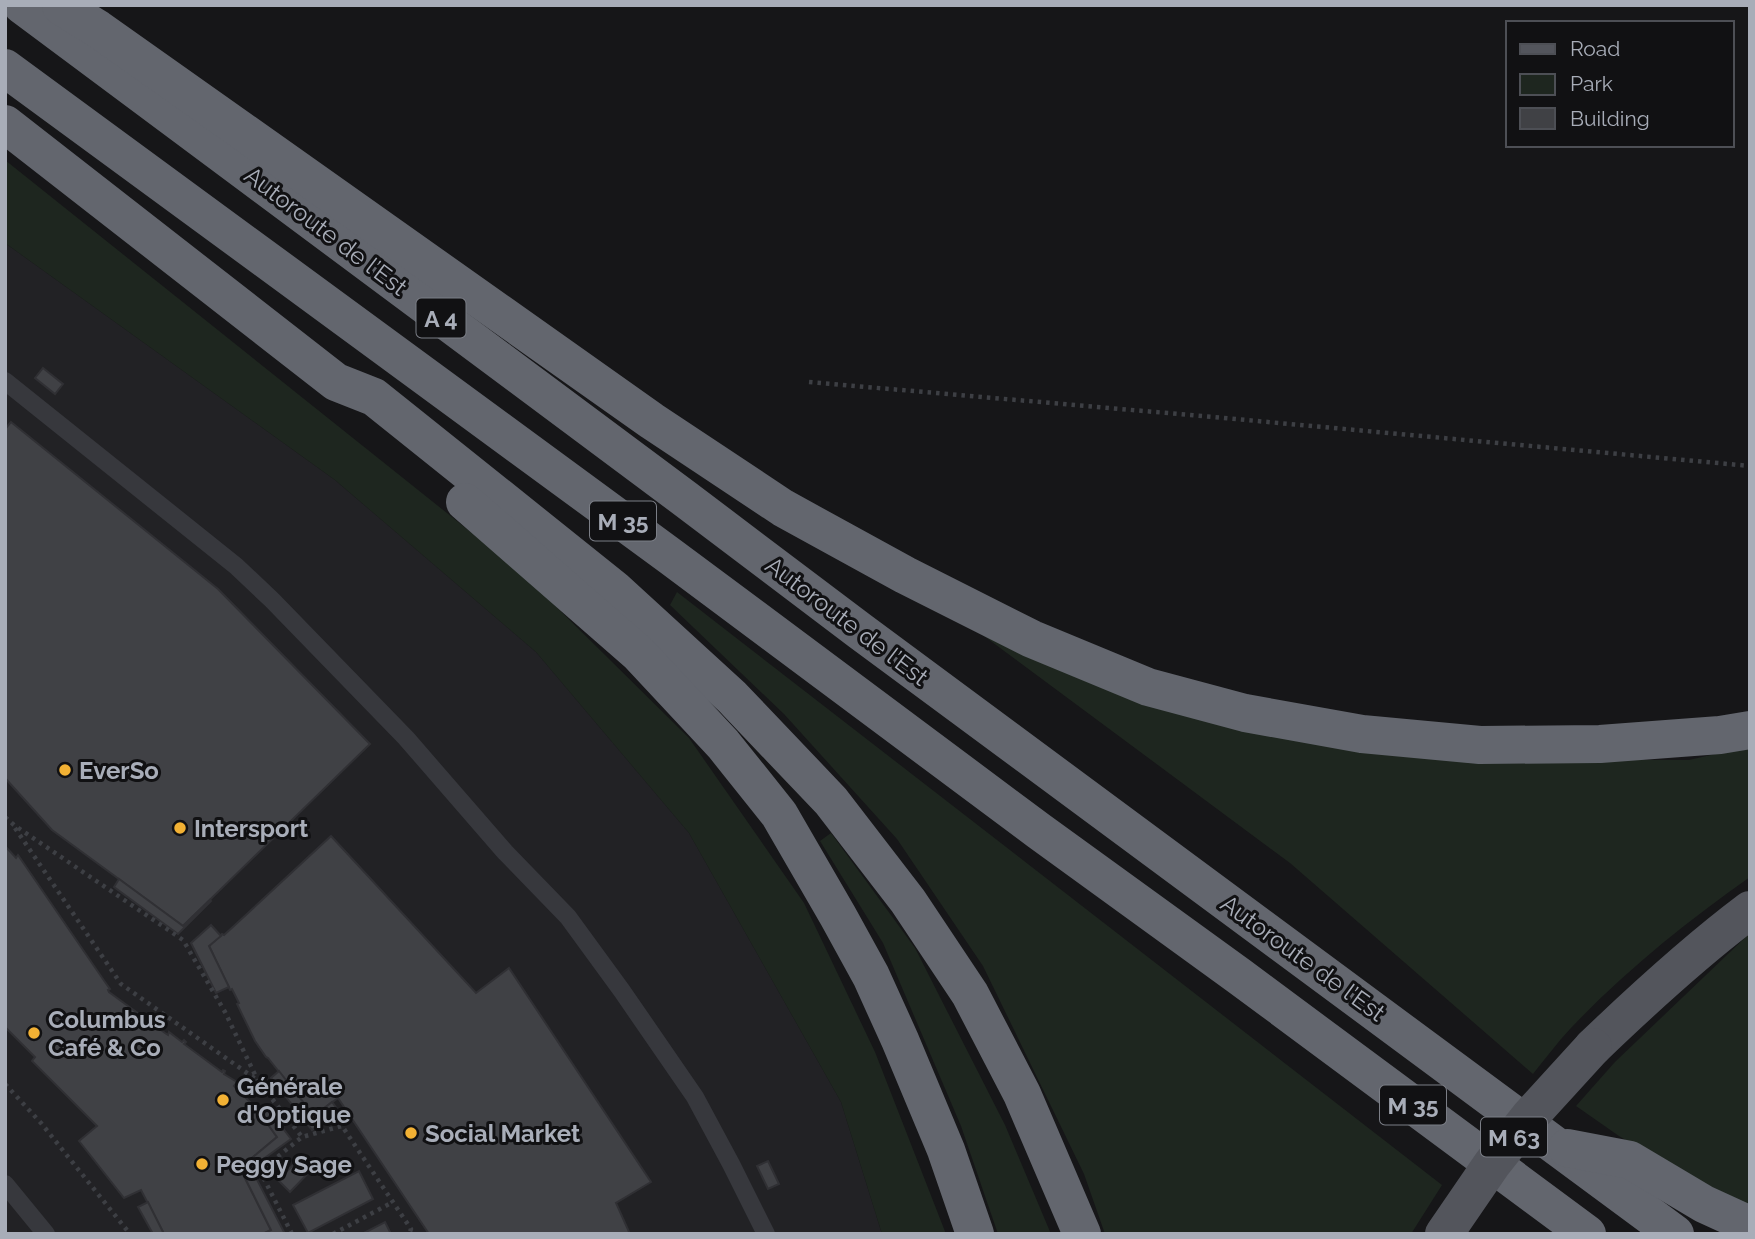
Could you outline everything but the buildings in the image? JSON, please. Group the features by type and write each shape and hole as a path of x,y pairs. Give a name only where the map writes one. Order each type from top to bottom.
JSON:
{"highway":[{"name":"Autoroute de l’Est","path":"22,5 860,631 1675,1234"},
{"path":"59,5 98,29 652,421 783,508 905,575 1032,639 1148,687 1245,713 1362,734 1480,744 1600,744 1720,735 1750,730"},
{"name":"M 35","path":"5,68 1587,1234"},
{"path":"5,124 336,382 374,397 614,589 733,696 831,801 908,901 970,994 1022,1094 1082,1234"},
{"path":"336,382 357,412 416,459 639,654 723,744 779,814 876,987 946,1150 975,1234"},
{"path":"1557,1146 1630,1160 1704,1204 1750,1225"}],"main road":[{"name":"M 63","path":"1444,1234 1492,1164 1523,1125 1593,1047 1664,980 1750,910"}],"lane":[{"path":"5,381 225,558 272,600 406,738 505,852 568,917 695,1097 766,1234"},
{"path":"5,1184 47,1234"}],"path":[{"path":"808,382 1750,467"},
{"path":"5,817 183,940 225,1012 258,1081 302,1137"},
{"path":"14,825 121,984 258,1081"},
{"path":"5,1084 41,1123 130,1234"},
{"path":"292,1234 260,1171 302,1137 342,1126 411,1229 410,1234"},
{"path":"333,1234 393,1202"}],"shaded area":[{"path":"5,243 335,480 536,652 689,833 841,1102 882,1234 5,1234"}],"green space":[{"path":"5,160 522,573 689,738 804,903 875,1052 946,1234 882,1234 841,1102 689,833 536,652 335,480 5,243"},
{"path":"677,592 1442,1185 1411,1234 1105,1234 1084,1174 983,966 897,839 784,714 670,605"},
{"path":"957,616 1148,699 1546,760 1689,760 1750,746 1750,877 1679,930 1634,968 1570,1029 1533,1074 1290,863"},
{"path":"831,833 915,948 1005,1125 1051,1234 998,1234 961,1126 883,943 820,841"},
{"path":"1750,933 1750,1206 1664,1163 1576,1106 1615,1062"}],"place":[{"name":"EverSo","path":"65,770"},
{"name":"Intersport","path":"180,828"},
{"name":"Columbus Café & Co","path":"34,1033"},
{"name":"Générale d'Optique","path":"223,1100"},
{"name":"Social Market","path":"411,1133"},
{"name":"Peggy Sage","path":"202,1164"}]}
